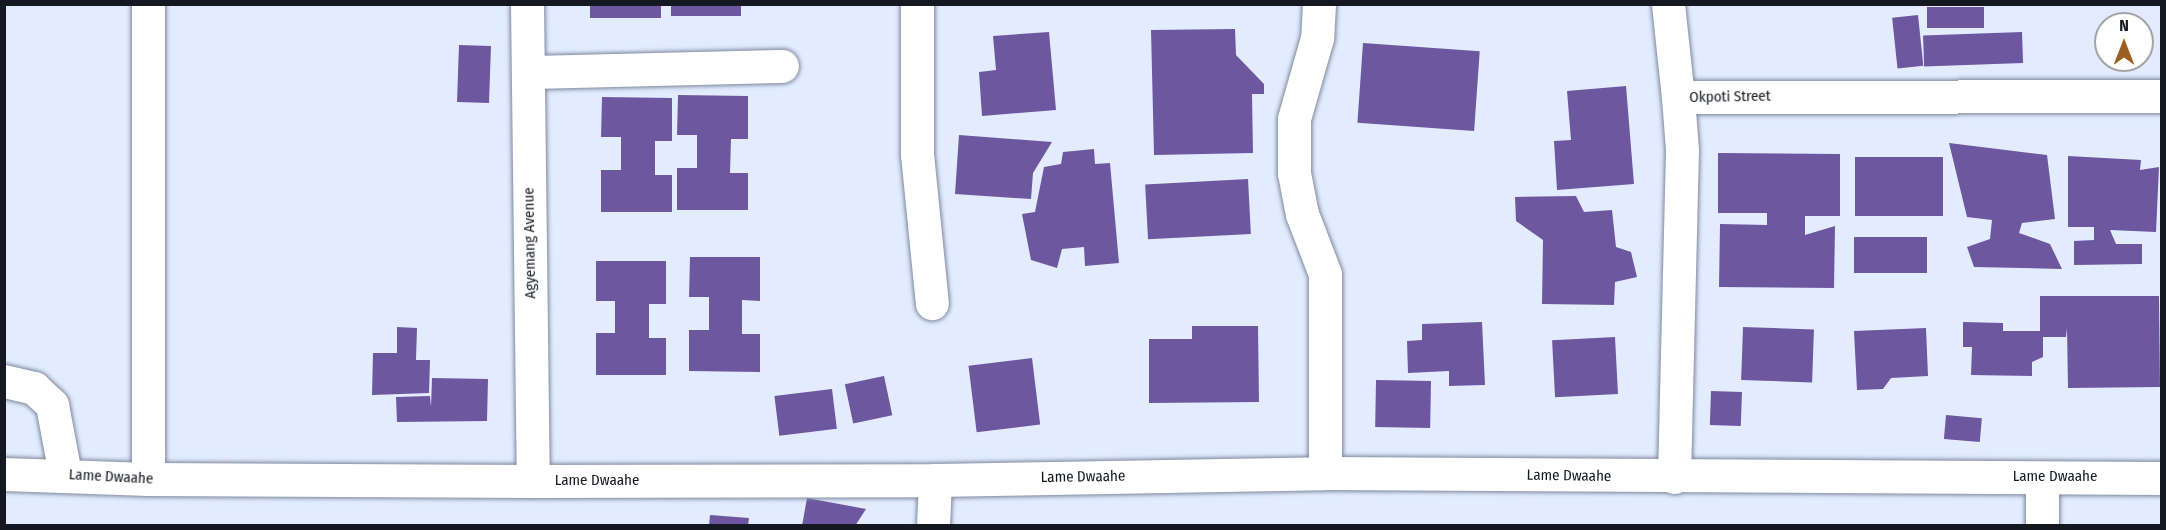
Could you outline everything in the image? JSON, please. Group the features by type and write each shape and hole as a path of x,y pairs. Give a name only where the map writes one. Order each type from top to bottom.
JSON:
{"street":[{"path":"148,4 148,479"},
{"name":"Agyemang Avenue","path":"527,4 533,481"},
{"path":"916,4 917,154 932,303"},
{"path":"1319,4 1317,38 1294,119 1294,173 1302,214 1325,274 1325,472"},
{"path":"1668,4 1678,98"},
{"path":"528,72 782,66"},
{"name":"Okpoti Street","path":"1674,477 1682,150 1678,98 2162,96"},
{"path":"4,381 34,388 52,405 65,474"},
{"name":"Lame Dwaahe","path":"4,474 65,474 148,479 533,481 935,480 1325,472 1674,477 2162,477"},
{"path":"2042,478 2042,525"},
{"path":"933,525 935,480"}],"building":[{"path":"590,4 661,4 661,18 590,18"},
{"path":"671,4 741,4 741,16 671,16"},
{"path":"1927,7 1984,7 1984,28 1927,28"},
{"path":"1918,15 1923,66 1897,68 1892,18"},
{"path":"1235,29 1236,55 1264,84 1264,94 1252,94 1253,153 1154,155 1151,30"},
{"path":"1049,32 1056,110 982,116 979,72 996,70 993,36"},
{"path":"2022,32 2023,63 1924,66 1923,35"},
{"path":"1363,43 1480,51 1474,131 1357,123"},
{"path":"459,45 491,46 489,103 457,102"},
{"path":"1626,86 1634,184 1557,190 1554,141 1571,140 1567,91"},
{"path":"678,95 748,96 748,139 731,139 730,173 748,173 748,210 677,210 677,168 697,168 697,135 677,135"},
{"path":"602,97 672,98 672,141 655,141 655,175 672,175 672,212 601,212 601,170 621,170 621,137 601,137"},
{"path":"959,135 1052,142 1033,173 1031,199 955,194"},
{"path":"1949,143 2047,155 2055,219 2022,223 2019,233 2050,244 2062,269 1974,267 1967,247 1990,239 1992,220 1967,217"},
{"path":"1094,149 1095,164 1110,163 1119,263 1085,266 1084,247 1062,249 1057,268 1031,260 1022,214 1035,212 1044,167 1061,164 1063,152"},
{"path":"1718,153 1840,154 1840,216 1805,216 1805,235 1835,226 1834,288 1719,287 1720,224 1767,225 1767,213 1718,213"},
{"path":"2068,156 2141,160 2140,170 2159,167 2156,232 2110,230 2116,244 2142,244 2142,264 2074,265 2074,241 2094,240 2094,227 2068,227"},
{"path":"1855,157 1943,157 1943,216 1855,216"},
{"path":"1248,179 1251,234 1148,239 1145,184"},
{"path":"1576,196 1584,212 1612,210 1616,247 1631,252 1637,277 1615,282 1614,305 1542,304 1543,240 1516,221 1515,197"},
{"path":"1854,237 1927,237 1927,273 1854,273"},
{"path":"690,257 760,257 760,301 742,300 742,334 760,334 760,372 689,371 689,330 709,330 709,297 689,297"},
{"path":"596,261 666,261 666,304 649,304 649,338 666,338 666,375 596,375 596,333 615,333 615,301 596,301"},
{"path":"2040,296 2159,296 2160,387 2068,388 2067,328 2066,337 2043,337 2043,357 2032,362 2032,376 1971,375 1972,347 1963,347 1963,322 2003,323 2003,331 2040,331"},
{"path":"1482,322 1485,385 1449,386 1449,371 1408,373 1407,341 1422,340 1422,324"},
{"path":"1192,326 1258,326 1259,402 1149,403 1149,339 1192,339"},
{"path":"397,327 417,328 416,360 430,360 429,393 372,395 373,353 397,353"},
{"path":"1743,327 1814,329 1812,382 1741,380"},
{"path":"1926,328 1928,376 1891,378 1883,389 1857,390 1854,331"},
{"path":"1615,337 1618,394 1555,397 1552,340"},
{"path":"1032,358 1040,425 977,432 968,366"},
{"path":"884,376 892,415 853,423 845,384"},
{"path":"432,378 488,379 487,421 397,422 396,397 430,396 431,407"},
{"path":"1376,380 1431,381 1430,428 1375,427"},
{"path":"832,389 837,429 779,436 774,396"},
{"path":"1711,391 1742,392 1741,426 1710,425"},
{"path":"1946,415 1982,418 1980,442 1944,439"},
{"path":"807,498 866,509 855,526 802,526"},
{"path":"710,515 749,518 748,526 709,526"}]}
